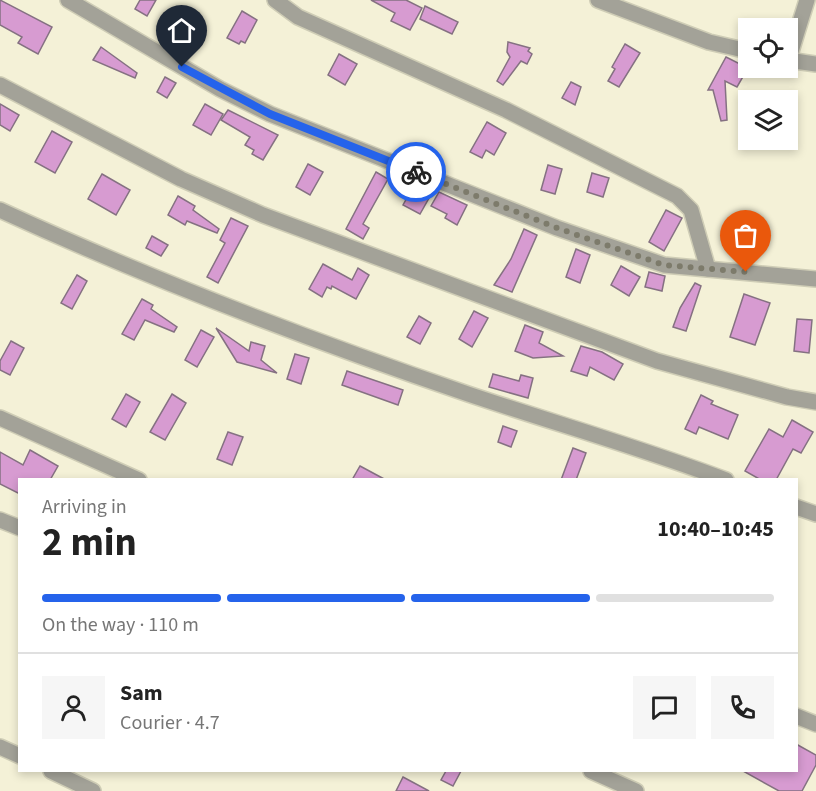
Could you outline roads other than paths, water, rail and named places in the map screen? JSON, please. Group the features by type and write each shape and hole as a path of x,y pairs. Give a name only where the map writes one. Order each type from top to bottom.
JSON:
{"street":[{"path":"68,0 220,89 270,114 557,228 664,265 816,279"},
{"path":"275,0 298,17 506,110 677,196 691,210 708,269"},
{"path":"598,0 709,42 738,49"},
{"path":"798,29 807,0"},
{"path":"798,62 816,64"},
{"path":"0,85 181,179 263,215 657,361 787,397 816,402"},
{"path":"0,210 84,249 285,328 468,394 720,478"},
{"path":"0,418 135,478"},
{"path":"798,508 816,514"},
{"path":"0,520 18,527"},
{"path":"798,717 816,724"},
{"path":"0,747 18,755"},
{"path":"53,772 93,791"},
{"path":"593,772 636,791"}]}
